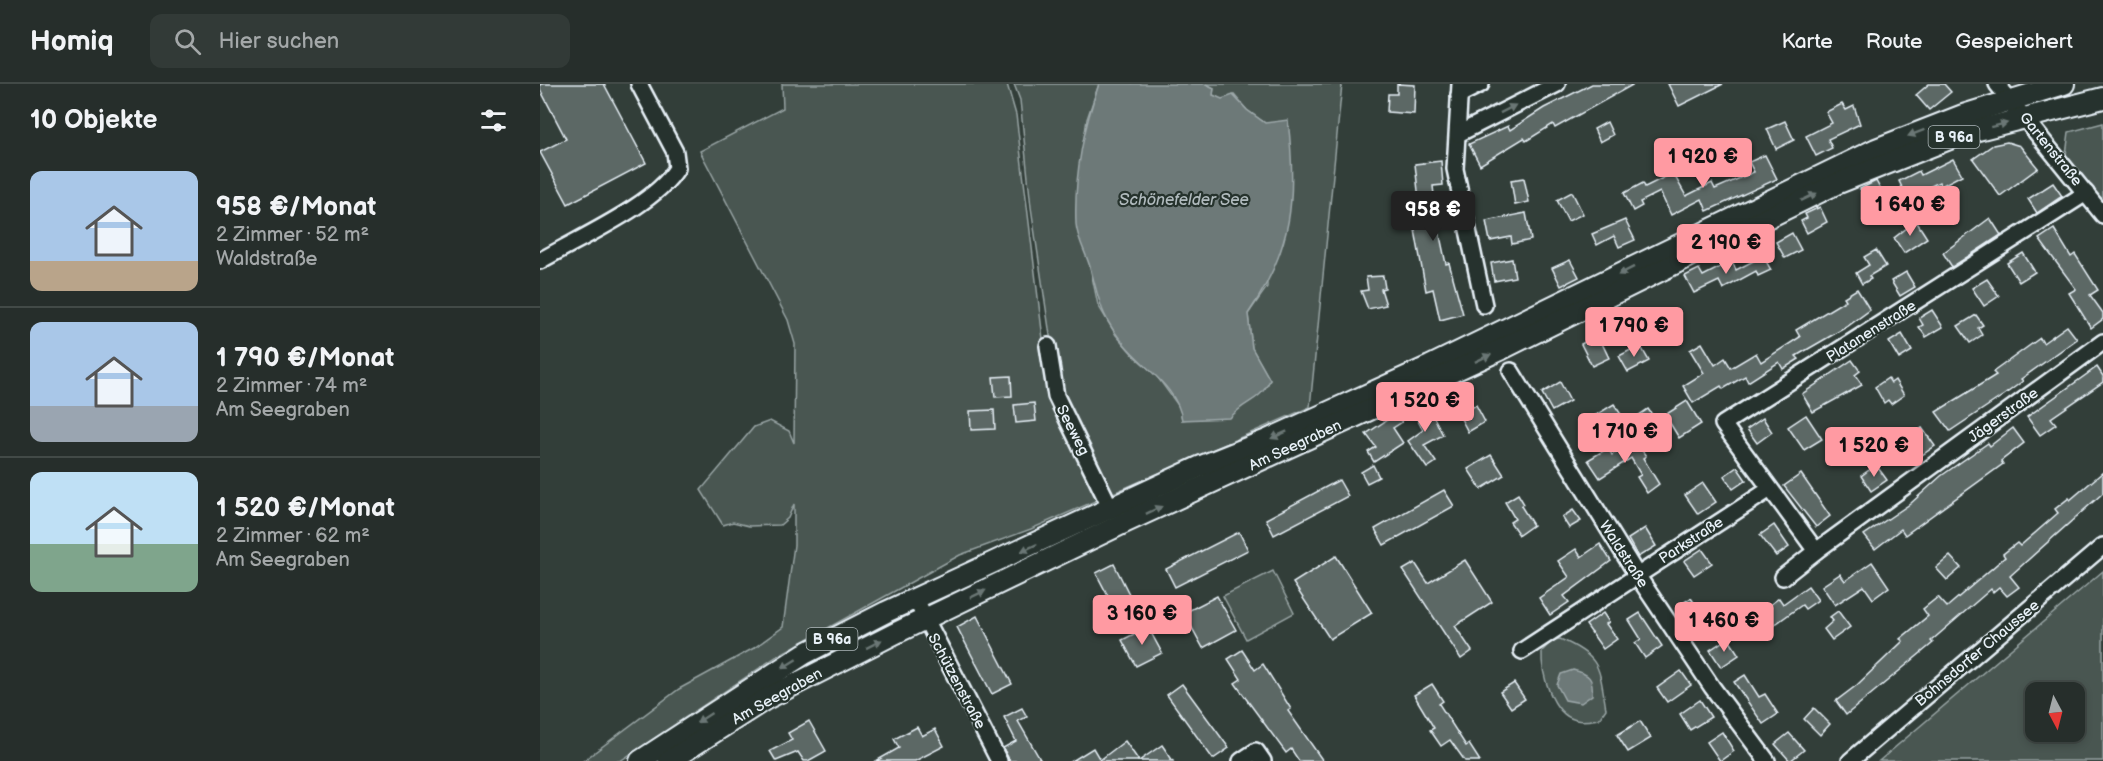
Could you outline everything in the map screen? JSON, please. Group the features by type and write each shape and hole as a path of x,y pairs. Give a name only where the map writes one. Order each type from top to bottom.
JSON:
{"main road":[{"name":"Am Seegraben","path":"640,761 804,654 886,612 1199,467 1267,440 1419,371 1876,149 1963,115 2064,84"},
{"name":"Am Seegraben","path":"669,761 766,699 925,619 1126,522 1502,349 1836,184 1962,134 2103,98"}],"street":[{"path":"540,261 654,195 670,180 677,168 675,152 639,84"},
{"path":"1481,84 1460,89 1455,169 1484,305"},
{"path":"1458,134 1557,84"},
{"name":"Gartenstraße","path":"1997,84 2103,215"},
{"name":"Platanenstraße","path":"1770,489 1723,424 2086,193"},
{"name":"Jägerstraße","path":"1783,577 1816,550 2103,342"},
{"name":"Seeweg","path":"1048,346 1056,396 1111,509"},
{"name":"Waldstraße","path":"1511,371 1637,574 1712,687 1767,761"},
{"path":"1770,489 1816,550"},
{"name":"Parkstraße","path":"1522,651 1770,489"},
{"name":"Bohnsdorfer Chaussee","path":"1850,761 2103,546"},
{"name":"Schützenstraße","path":"916,600 999,761"},
{"path":"1241,761 1259,756"}],"shaded area":[{"path":"782,84 1007,84 1016,115 1043,339 1056,376 1031,207 1020,100 1014,84 1099,84 1087,119 1079,175 1090,267 1098,305 1116,335 1135,357 1156,375 1180,408 1182,420 1220,413 1244,405 1263,391 1270,380 1252,348 1248,314 1267,287 1265,123 1247,110 1234,95 1222,100 1213,95 1214,88 1206,84 1342,84 1310,407 1031,529 960,555 779,655 620,761 583,761 679,689 754,648 783,627 794,545 794,504 788,518 780,525 749,526 733,522 723,525 701,490 754,427 770,421 789,431 794,443 795,344 788,320 700,151 783,108"},
{"path":"2103,123 2103,202 2066,155 2069,132"},
{"path":"1273,571 1294,613 1246,639 1223,596"},
{"path":"2103,571 2103,761 1879,761"},
{"path":"1560,639 1584,652 1596,665 1602,683 1606,709 1599,719 1585,721 1567,716 1560,710 1549,691 1543,670 1542,651 1553,640"}],"water":[{"name":"Schönefelder See","path":"1099,84 1206,84 1214,88 1213,95 1222,99 1233,95 1247,110 1265,123 1288,120 1292,174 1288,222 1274,267 1248,314 1252,348 1270,380 1257,397 1241,407 1230,418 1182,420 1174,398 1167,388 1125,345 1110,326 1102,308 1076,224 1081,152"},
{"path":"1573,670 1587,675 1592,684 1592,695 1581,703 1565,700 1557,685 1561,674"}],"building":[{"path":"540,84 604,84 646,163 568,204 540,152 566,139 540,89"},
{"path":"1397,84 1415,85 1414,114 1387,112 1388,94 1397,94"},
{"path":"1592,84 1634,84 1555,128 1553,124 1526,141 1524,138 1480,165 1469,144 1508,126 1510,130 1544,108"},
{"path":"1668,84 1723,84 1679,106"},
{"path":"1929,84 1944,84 1951,92 1929,110 1916,95"},
{"path":"1842,104 1846,110 1854,106 1860,124 1828,139 1832,148 1816,156 1806,136 1832,123 1826,112"},
{"path":"1785,121 1794,140 1776,149 1767,129"},
{"path":"1607,122 1613,135 1600,142 1594,129"},
{"path":"2007,142 2020,146 2038,168 2000,196 1973,159 1993,145"},
{"path":"1765,155 1777,179 1707,211 1702,199 1671,215 1660,192 1640,202 1642,206 1633,211 1624,193 1643,183 1645,187 1673,173 1686,196 1712,183 1715,189 1754,172 1749,162"},
{"path":"1953,159 1962,175 1941,186 1939,182 1907,198 1899,181 1919,171 1921,175"},
{"path":"1441,161 1443,185 1433,186 1437,222 1446,264 1449,263 1463,314 1440,320 1433,289 1426,291 1410,202 1419,200 1415,164"},
{"path":"1524,178 1529,202 1515,205 1511,180"},
{"path":"1876,181 1884,196 1869,204 1860,189"},
{"path":"2053,183 2062,196 2037,213 2028,199"},
{"path":"1572,192 1583,214 1568,221 1557,200"},
{"path":"1820,207 1827,222 1807,233 1801,221 1807,218 1805,214"},
{"path":"1526,213 1531,240 1512,244 1511,237 1490,241 1486,221"},
{"path":"1990,218 2001,235 1952,267 1943,253"},
{"path":"1625,220 1635,240 1619,247 1614,236 1597,245 1592,234"},
{"path":"1916,221 1927,238 1904,253 1894,238"},
{"path":"2054,229 2071,257 2075,254 2098,290 2090,295 2103,313 2103,319 2091,328 2069,293 2076,289 2039,239"},
{"path":"1792,233 1801,250 1785,258 1776,242"},
{"path":"1876,250 1886,266 1869,276 1871,279 1862,284 1856,273 1869,265 1864,257"},
{"path":"2023,253 2035,272 2019,282 2007,263"},
{"path":"1763,256 1771,270 1758,276 1756,271 1723,289 1719,281 1694,293 1685,276 1699,269 1703,276 1732,261 1736,270"},
{"path":"1512,259 1515,277 1494,281 1491,263"},
{"path":"1570,260 1579,277 1561,286 1552,268"},
{"path":"1906,272 1915,287 1900,296 1891,281"},
{"path":"1383,276 1385,288 1381,289 1386,305 1368,309 1361,291 1368,290 1366,277"},
{"path":"1987,279 1999,296 1984,306 1972,288"},
{"path":"1857,289 1870,310 1848,326 1796,356 1799,359 1783,369 1779,362 1748,382 1745,376 1723,389 1721,386 1693,403 1683,386 1704,373 1690,350 1702,343 1715,365 1725,358 1731,368 1756,353 1761,362 1800,337 1796,330 1846,300 1844,297"},
{"path":"1932,310 1943,327 1926,337 1919,327 1923,325 1919,318"},
{"path":"1976,315 1983,325 1978,328 1982,335 1970,343 1958,326"},
{"path":"2067,326 2077,339 2021,379 2023,381 2004,395 1950,431 1936,412 1996,375 1993,372 2040,338 2043,343"},
{"path":"1902,334 1912,351 1899,359 1889,342"},
{"path":"1598,335 1609,358 1592,366 1581,344"},
{"path":"1640,345 1649,361 1628,372 1619,356"},
{"path":"1852,360 1860,371 1855,375 1862,385 1813,412 1802,394"},
{"path":"2097,367 2103,376 2103,382 2051,418 2056,424 2040,435 2027,417"},
{"path":"1011,376 1012,396 995,397 993,377"},
{"path":"1888,378 1891,383 1895,380 1904,395 1891,404 1888,400 1884,403 1875,387"},
{"path":"1560,382 1570,401 1552,411 1542,393"},
{"path":"1425,400 1443,435 1424,445 1436,462 1427,468 1408,441 1423,430 1411,408"},
{"path":"1687,401 1701,424 1679,438 1665,415"},
{"path":"1034,403 1036,421 1016,423 1014,405"},
{"path":"1471,404 1473,407 1476,405 1485,422 1468,432 1457,411"},
{"path":"1614,404 1624,419 1596,437 1586,421"},
{"path":"1648,409 1658,423 1642,435 1632,420"},
{"path":"994,410 995,429 971,430 970,411"},
{"path":"1396,414 1402,422 1393,428 1403,443 1374,462 1368,452 1376,447 1366,434"},
{"path":"1806,415 1822,439 1804,450 1788,427"},
{"path":"1763,418 1772,432 1757,443 1747,429"},
{"path":"1922,428 1935,446 1922,455 1910,437"},
{"path":"2013,428 2024,443 2001,461 2003,464 1905,535 1901,529 1875,549 1864,535 1910,504 1941,476 1988,443 1990,446"},
{"path":"1883,431 1893,445 1880,454 1870,440"},
{"path":"1634,439 1646,456 1643,458 1659,484 1647,493 1637,477 1641,475 1631,458 1600,478 1588,460 1608,448 1612,455"},
{"path":"1491,455 1504,475 1481,489 1468,469"},
{"path":"1373,465 1379,477 1367,483 1361,472"},
{"path":"1876,465 1887,480 1871,491 1861,476"},
{"path":"1737,467 1746,480 1733,489 1724,476"},
{"path":"2103,472 2103,493 2010,576 2019,587 2007,596 1999,587 1993,592 1991,589 1931,641 1933,643 1846,715 1836,701 1857,685 1903,641 1900,639 1928,616 1923,609 1938,597 1947,607 2005,557 2003,554 2017,543 2020,546 2058,513 2055,509 2069,498 2070,500"},
{"path":"1801,474 1830,516 1816,527 1784,486"},
{"path":"1339,480 1348,496 1274,535 1266,519"},
{"path":"1703,483 1716,502 1698,514 1685,495"},
{"path":"1444,490 1454,506 1384,545 1375,529"},
{"path":"1518,494 1524,504 1521,506 1533,525 1519,535 1510,522 1515,519 1505,502"},
{"path":"1573,510 1581,521 1569,528 1562,517"},
{"path":"1774,525 1789,547 1776,556 1760,535"},
{"path":"1645,528 1656,546 1638,557 1628,539"},
{"path":"1239,532 1248,550 1175,587 1166,569"},
{"path":"1600,544 1611,561 1564,596 1569,602 1550,615 1539,598 1569,577 1558,561 1576,549 1581,557"},
{"path":"1702,549 1712,563 1694,575 1684,561"},
{"path":"1336,556 1372,613 1330,639 1293,583"},
{"path":"1950,556 1961,568 1947,580 1936,568"},
{"path":"1465,560 1492,602 1455,626 1472,651 1461,659 1403,570 1415,563 1428,583"},
{"path":"1872,562 1889,587 1873,599 1864,586 1835,605 1822,586 1840,574 1845,581"},
{"path":"1114,564 1136,608 1119,617 1096,573"},
{"path":"1808,586 1818,600 1805,609 1802,605 1774,625 1763,610 1779,598 1783,604"},
{"path":"1217,596 1236,630 1203,648 1184,613"},
{"path":"1691,598 1701,613 1688,621 1678,606"},
{"path":"1838,611 1850,627 1832,640 1824,629 1833,621 1830,617"},
{"path":"1603,613 1609,622 1606,624 1617,639 1603,649 1586,625"},
{"path":"1640,613 1662,646 1645,658 1635,643 1641,639 1629,620"},
{"path":"977,616 1012,684 992,694 957,627"},
{"path":"1148,627 1162,653 1136,666 1122,640"},
{"path":"1728,638 1739,655 1721,667 1710,650"},
{"path":"1242,650 1255,670 1263,664 1291,709 1288,711 1323,761 1299,761 1291,749 1286,753 1247,700 1235,683 1241,679 1228,659"},
{"path":"1681,671 1691,685 1667,702 1657,688"},
{"path":"1745,675 1759,697 1765,694 1778,714 1763,724 1734,682"},
{"path":"1514,683 1525,699 1511,708 1500,692"},
{"path":"1182,684 1229,748 1213,759 1167,695"},
{"path":"1432,684 1443,701 1439,704 1466,746 1469,744 1480,761 1465,761 1450,740 1441,746 1430,730 1434,728 1414,695"},
{"path":"1700,700 1711,717 1690,730 1680,714"},
{"path":"1022,708 1027,717 1018,721 1041,761 1010,761 1003,748 1016,741 1004,717"},
{"path":"1814,708 1830,724 1820,735 1804,719"},
{"path":"809,721 826,751 808,761 804,761 798,752 776,761 770,751 792,740 788,733"},
{"path":"1640,721 1651,738 1628,752 1617,735"},
{"path":"917,727 922,736 935,729 944,746 915,761 876,761 899,748 894,739"},
{"path":"1722,732 1734,751 1720,761 1707,742"},
{"path":"1789,733 1804,750 1790,761 1775,744"},
{"path":"1125,741 1139,761 1072,761 1093,748 1100,760"},
{"path":"1162,745 1173,761 1139,761"}]}
